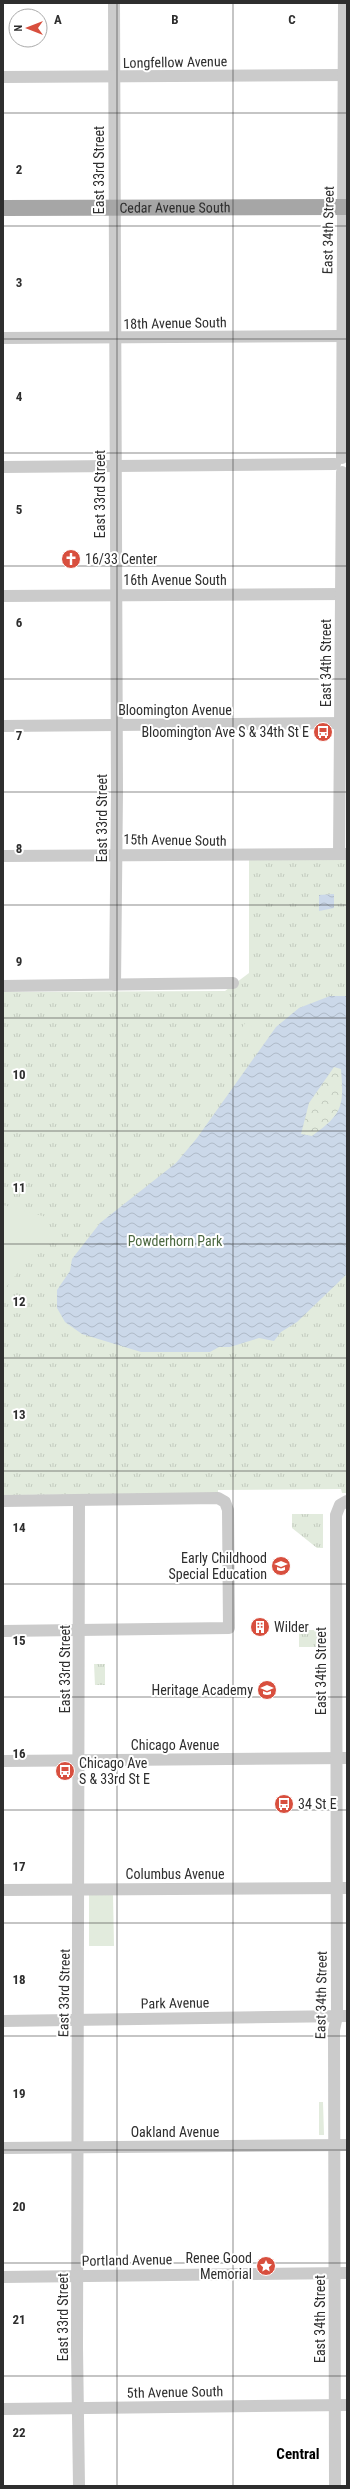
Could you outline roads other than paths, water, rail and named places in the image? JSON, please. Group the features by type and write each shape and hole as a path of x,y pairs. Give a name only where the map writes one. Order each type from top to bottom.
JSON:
{"main road":[{"name":"Cedar Avenue South","path":"3,208 345,207"}],"street":[{"name":"East 33rd Street","path":"114,3 116,467 115,985"},
{"name":"East 34th Street","path":"343,854 344,594 342,465 345,336 344,3"},
{"name":"Longfellow Avenue","path":"3,77 345,75"},
{"name":"18th Avenue South","path":"3,338 345,336"},
{"path":"3,467 342,465"},
{"name":"16th Avenue South","path":"3,596 344,594"},
{"name":"Bloomington Avenue","path":"3,726 344,723"},
{"name":"15th Avenue South","path":"3,856 116,854 343,854"},
{"path":"3,986 233,983"},
{"path":"3,1501 218,1498 225,1502 228,1510 229,1628 3,1631"},
{"name":"East 33rd Street","path":"79,1500 79,2486"},
{"name":"East 34th Street","path":"335,2486 335,2405 341,2273 334,2146 334,2030 342,2016 341,1630 336,1514 343,1503"},
{"name":"Chicago Avenue","path":"3,1761 342,1758"},
{"name":"Columbus Avenue","path":"3,1890 342,1888"},
{"name":"Park Avenue","path":"3,2021 342,2016"},
{"name":"Oakland Avenue","path":"3,2148 347,2145"},
{"name":"Portland Avenue","path":"3,2277 341,2273"},
{"name":"5th Avenue South","path":"3,2409 347,2405"}],"water":[{"path":"334,894 334,908 319,911 319,895"},
{"path":"330,996 347,996 347,1274 297,1322 281,1332 274,1341 259,1338 230,1347 219,1347 210,1352 141,1352 82,1334 65,1322 57,1308 57,1290 70,1271 72,1259 100,1223 176,1163 197,1138 276,1027 299,1008","holes":["334,1067 341,1069 342,1092 341,1101 336,1115 312,1136 301,1134 309,1103"]}],"place":[{"name":"16/33 Center","path":"71,559"},
{"name":"Bloomington Ave S & 34th St E","path":"323,732"},
{"name":"Early Childhood Special Education","path":"281,1566"},
{"name":"Wilder","path":"260,1627"},
{"name":"Heritage Academy","path":"267,1690"},
{"name":"Chicago Ave S & 33rd St E","path":"65,1771"},
{"name":"34 St E","path":"284,1804"},
{"name":"Renee Good Memorial","path":"266,2266"}],"district":[{"name":"Central","path":"298,2454"}],"park label":[{"name":"Powderhorn Park","path":"175,1241"}]}
